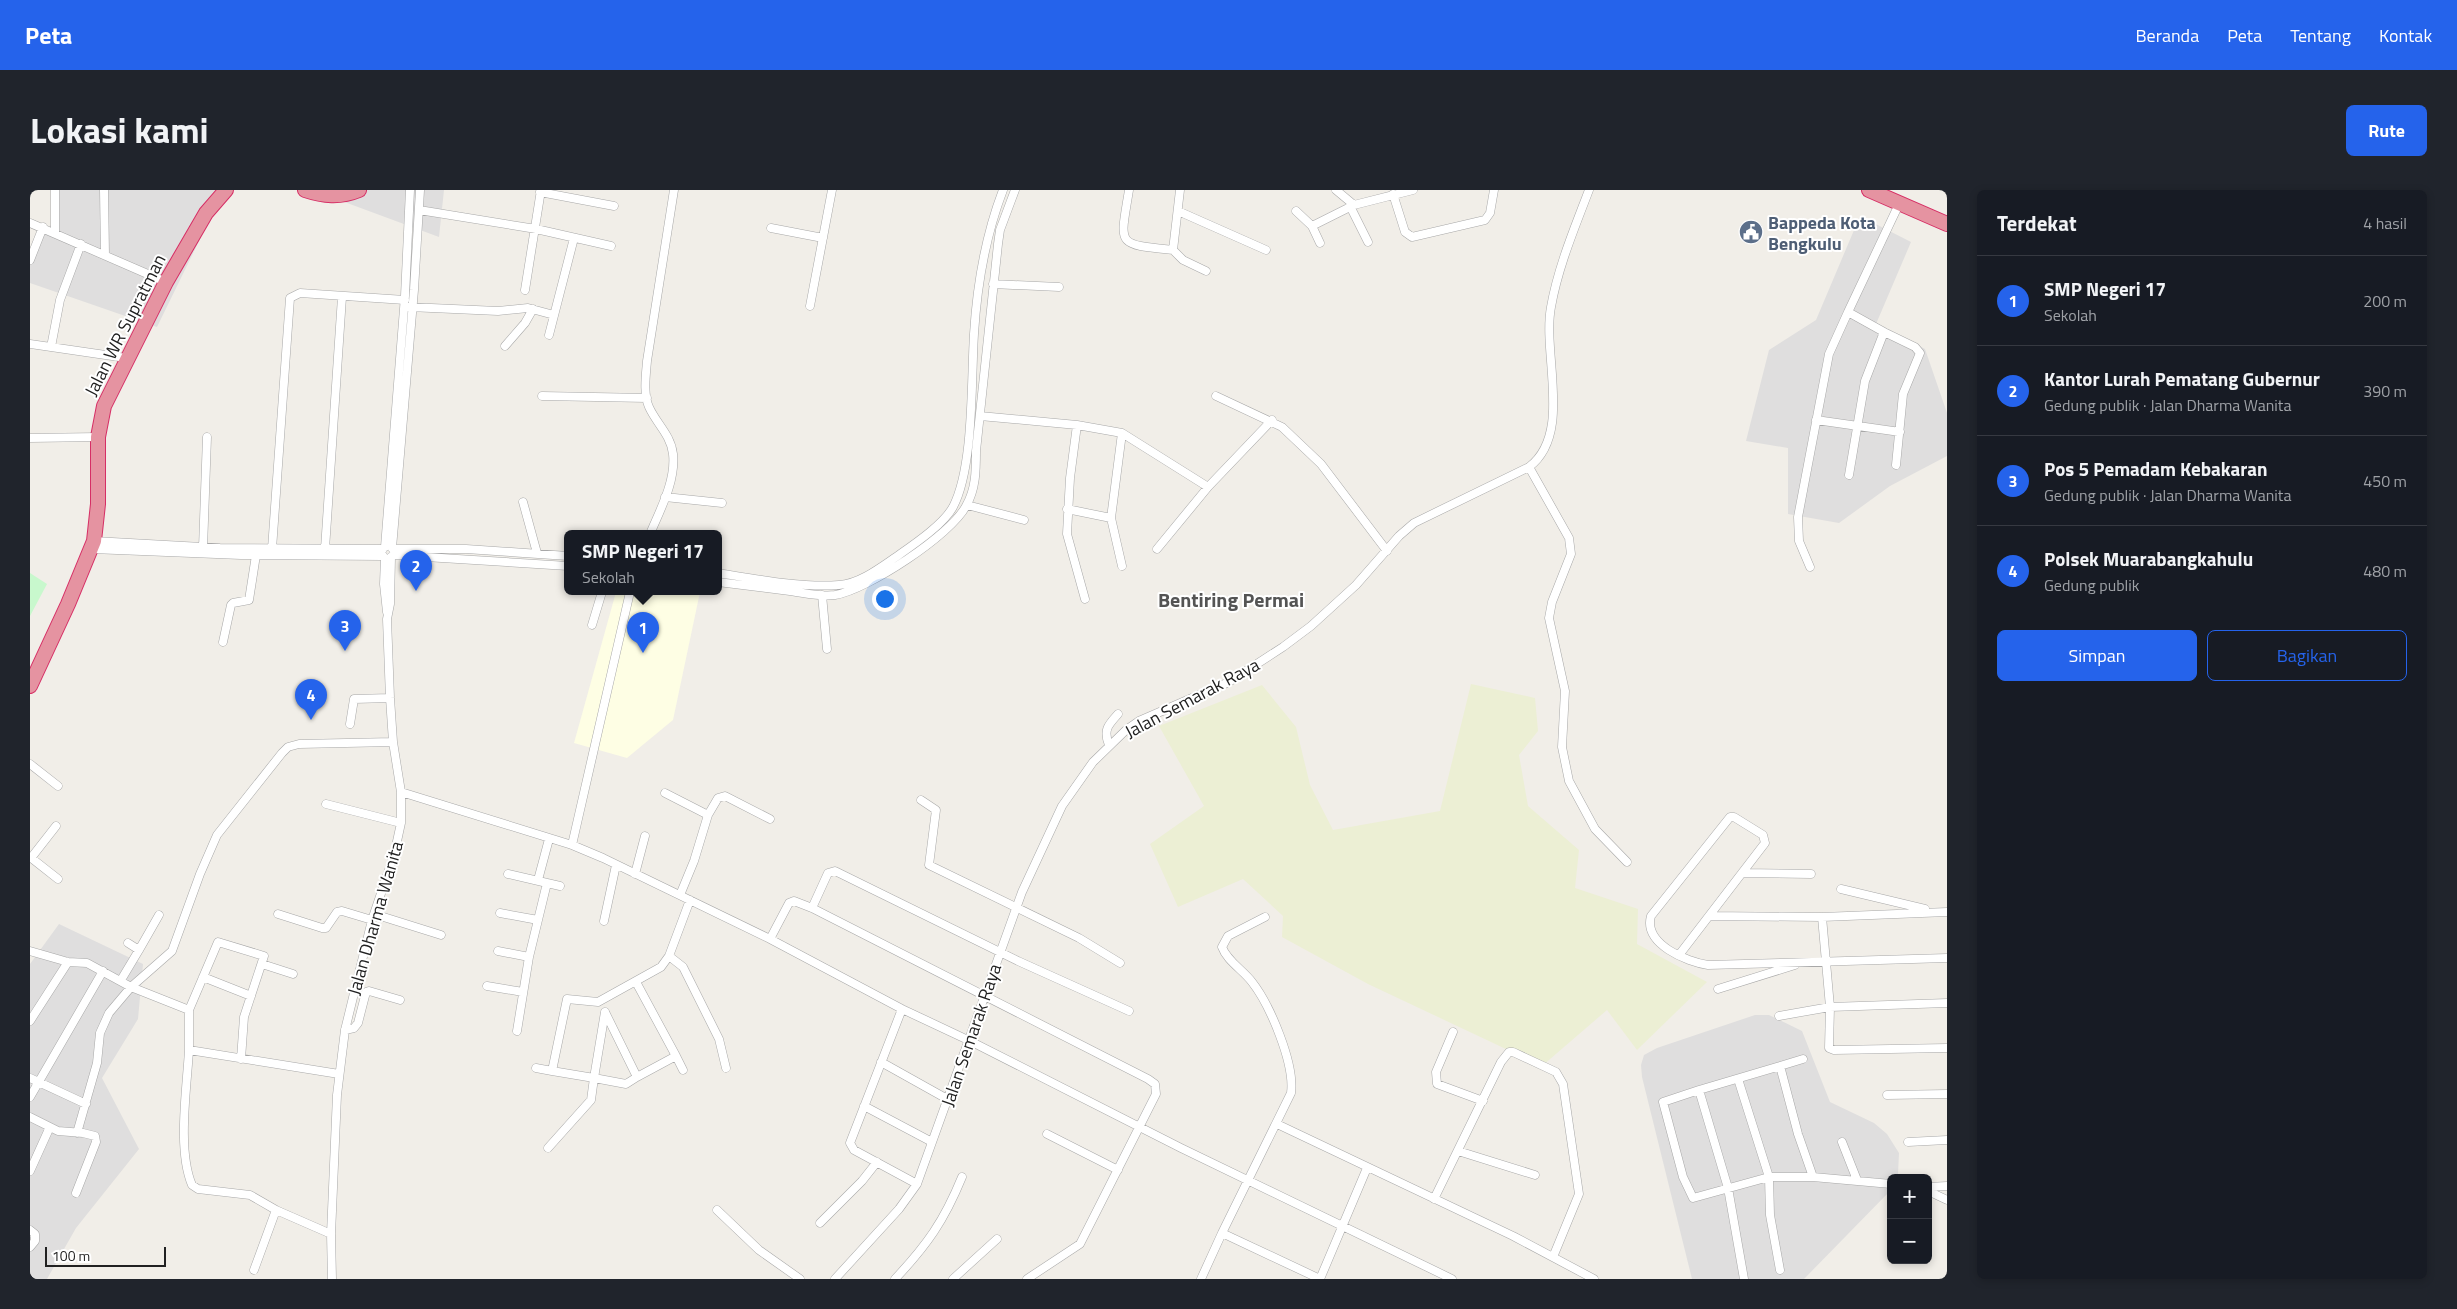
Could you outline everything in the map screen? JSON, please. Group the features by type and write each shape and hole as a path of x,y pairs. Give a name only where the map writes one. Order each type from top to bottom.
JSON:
{"highway":[{"name":"Jalan WR Supratman","path":"30,686 93,545 98,504 98,437 104,406 126,358 166,282 206,213 226,190"},
{"path":"305,190 329,196 340,196 359,190"},
{"path":"1869,190 1947,224"}],"street":[{"path":"55,190 55,233"},
{"path":"104,190 105,255"},
{"path":"407,305 410,190"},
{"path":"407,305 420,190"},
{"path":"652,530 665,497 672,469 673,454 670,442 649,408 647,398 647,361 674,190"},
{"path":"810,306 832,190"},
{"path":"722,574 810,585 847,584 897,556 946,516 958,494 965,459 970,414 974,333 986,239 1003,190"},
{"path":"722,582 822,595 845,593 874,580 918,551 956,520 967,505 976,478 976,451 1000,230 1015,190"},
{"path":"1129,190 1123,227 1124,239 1128,243 1138,246 1173,250 1183,260 1206,271"},
{"path":"1173,250 1180,190"},
{"path":"1336,190 1352,205 1368,242"},
{"path":"1312,226 1352,205 1413,190"},
{"path":"1393,194 1406,232 1412,237 1485,220 1490,212 1494,190"},
{"name":"Jalan Semarak Raya","path":"835,1279 899,1209 918,1184 970,1041 1015,908 1062,806 1093,762 1109,745 1139,721 1248,672 1330,610 1356,586 1399,536 1428,514 1529,467 1540,459 1547,446 1551,431 1550,309 1589,190"},
{"path":"524,290 536,229 540,191 614,206"},
{"path":"1810,567 1799,541 1797,530 1802,490 1829,354 1900,202"},
{"path":"419,210 536,229 611,246"},
{"path":"1178,211 1266,250"},
{"path":"1296,211 1312,226 1320,243"},
{"path":"30,223 166,282"},
{"path":"30,260 43,228"},
{"path":"771,228 823,238"},
{"path":"549,335 574,238"},
{"path":"50,347 60,300 82,244"},
{"path":"993,284 1059,287"},
{"path":"272,549 290,298 300,293 407,305 498,311 533,309 554,315"},
{"path":"325,549 342,297"},
{"name":"Jalan Dharma Wanita","path":"332,1279 331,1234 339,1074 345,1030 373,917 394,855 401,823 401,792 393,742 390,698 387,612 390,604 388,552 407,305"},
{"path":"504,346 526,323 533,309"},
{"path":"1848,312 1915,347 1920,353 1904,394 1896,466"},
{"path":"1849,475 1865,381 1884,332"},
{"path":"974,333 988,333"},
{"path":"30,344 126,358"},
{"path":"542,396 647,398"},
{"path":"1216,396 1272,420 1282,427 1321,464 1387,551"},
{"path":"980,416 1077,425 1122,433 1208,487"},
{"path":"1157,550 1208,487 1272,420"},
{"path":"1816,420 1900,432"},
{"path":"1077,425 1067,509 1067,534 1085,599"},
{"path":"1122,433 1111,518 1122,566"},
{"path":"30,438 98,437"},
{"path":"204,548 208,437"},
{"path":"1529,467 1569,538 1571,554 1552,602 1550,618 1565,690 1562,747 1569,781 1595,829 1627,862"},
{"path":"665,497 722,503"},
{"path":"523,502 537,553"},
{"path":"967,505 1024,520"},
{"path":"1067,509 1111,518"},
{"path":"946,516 956,520"},
{"path":"93,545 325,549 564,566"},
{"path":"93,545 256,555 466,549 564,556"},
{"path":"223,642 231,605 233,602 250,600 256,555"},
{"path":"592,625 601,595"},
{"path":"572,845 629,595"},
{"path":"822,595 827,649"},
{"path":"350,724 354,699 390,698"},
{"path":"1109,745 1105,734 1106,728 1118,714"},
{"path":"77,1133 97,1063 100,1033 109,1013 131,987 172,951 200,874 217,836 288,747 299,744 393,742"},
{"path":"30,764 58,786"},
{"path":"401,792 572,845 616,865 770,939 902,1009 970,1041 1246,1180 1452,1279"},
{"path":"665,793 708,816"},
{"path":"552,1071 567,999 598,1002 661,967 668,956 684,911 685,898 694,861 714,802 723,796 770,820"},
{"path":"921,800 933,806 936,810 929,864 1079,938 1120,963"},
{"path":"326,804 401,823"},
{"path":"1680,955 1765,843 1766,838 1734,817 1730,817 1650,919 1657,941 1680,955 1692,961 1708,965 1826,960 1947,958"},
{"path":"56,826 31,857 58,879"},
{"path":"635,874 645,836"},
{"path":"538,880 549,839"},
{"path":"604,922 616,865"},
{"path":"812,908 828,873 835,871 1129,1011"},
{"path":"1742,873 1811,874"},
{"path":"508,874 560,886"},
{"path":"517,1031 529,957 547,882"},
{"path":"1841,889 1934,912"},
{"path":"770,939 791,900 812,908 1148,1078 1155,1084 1156,1094 1138,1126 1080,1244 1027,1279"},
{"path":"278,914 326,928 337,912 342,911 441,935"},
{"path":"1709,916 1822,917 1947,912"},
{"path":"500,913 538,920"},
{"path":"121,980 159,915"},
{"path":"1201,1279 1246,1180 1292,1093 1290,1068 1274,1024 1254,984 1222,947 1228,936 1265,917"},
{"path":"1822,917 1830,1007 1828,1046 1834,1050 1947,1048"},
{"path":"241,1059 244,1017 264,956 218,942 189,1010 189,1050 183,1122 188,1170 192,1184 198,1188 250,1195 276,1210 331,1234"},
{"path":"128,943 139,950"},
{"path":"498,951 529,957"},
{"path":"31,954 68,962 87,963 131,987 189,1010"},
{"path":"668,956 683,967 719,1039 726,1068"},
{"path":"1718,989 1806,961"},
{"path":"30,1021 68,962"},
{"path":"262,964 294,974"},
{"path":"30,1098 103,971"},
{"path":"203,976 250,996"},
{"path":"636,982 683,1070"},
{"path":"487,986 523,992"},
{"path":"345,1030 354,1028 358,1023 366,992 370,990 400,1000"},
{"path":"598,1002 605,1012 637,1077"},
{"path":"1779,1016 1830,1007 1947,1003"},
{"path":"902,1009 850,1146 854,1150 918,1184"},
{"path":"548,1148 591,1100 605,1012"},
{"path":"1453,1032 1436,1072 1437,1084 1483,1101"},
{"path":"189,1050 339,1074"},
{"path":"1434,1199 1501,1062 1509,1052 1514,1052 1556,1072 1563,1084 1579,1194 1553,1257"},
{"path":"536,1068 626,1084 676,1056"},
{"path":"1802,1060 1663,1102 1683,1177 1693,1198 1769,1177 1813,1177 1887,1184"},
{"path":"881,1062 949,1100"},
{"path":"1780,1066 1798,1134 1813,1177"},
{"path":"30,1078 86,1104"},
{"path":"1738,1079 1769,1177 1770,1215 1780,1270"},
{"path":"1699,1090 1728,1188 1744,1279"},
{"path":"1887,1095 1947,1094"},
{"path":"864,1106 932,1142"},
{"path":"30,1117 50,1129 68,1134 77,1133 95,1136 96,1142 76,1193"},
{"path":"1277,1124 1553,1257 1594,1279"},
{"path":"30,1171 50,1129"},
{"path":"1046,1134 1118,1170"},
{"path":"1908,1142 1947,1140"},
{"path":"1842,1142 1858,1180"},
{"path":"1458,1151 1534,1175"},
{"path":"820,1223 862,1181 877,1162"},
{"path":"1222,1233 1320,1279 1367,1168"},
{"path":"895,1279 916,1256 940,1224 962,1177"},
{"path":"1932,1188 1947,1186"},
{"path":"1932,1191 1947,1200"},
{"path":"254,1270 276,1210"},
{"path":"717,1210 758,1250 800,1279"},
{"path":"30,1230 36,1237 30,1247"},
{"path":"953,1279 997,1239"}],"shaded area":[{"path":"57,190 224,190 157,327 30,283 30,253 49,229 55,216"},
{"path":"312,190 444,190 439,237"},
{"path":"1860,216 1911,242 1876,324 1925,349 1947,413 1947,456 1890,486 1839,523 1788,514 1788,448 1746,441 1769,350 1816,320"},
{"path":"615,595 699,595 673,720 627,758 574,743"},
{"path":"1471,684 1535,698 1538,731 1519,755 1528,806 1579,850 1575,888 1638,909 1637,944 1707,982 1637,1050 1607,1010 1542,1066 1368,984 1282,937 1283,916 1243,879 1178,907 1150,844 1204,806 1159,726 1262,685 1296,727 1310,785 1333,830 1440,811"},
{"path":"59,924 143,964 138,1019 102,1078 139,1149 76,1228 47,1279 30,1279 30,964"},
{"path":"1755,1015 1769,1015 1802,1031 1830,1102 1874,1123 1887,1134 1899,1153 1898,1174 1887,1174 1887,1194 1804,1279 1692,1279 1642,1077 1641,1065 1644,1055 1657,1048"}],"green space":[{"path":"30,573 47,584 30,616"}],"place":[{"name":"Bappeda Kota Bengkulu","path":"1751,232"},
{"name":"Kantor Lurah Pematang Gubernur","path":"416,591"},
{"name":"Pos 5 Pemadam Kebakaran","path":"345,651"},
{"name":"SMP Negeri 17","path":"643,653"},
{"name":"Polsek Muarabangkahulu","path":"311,720"}],"district":[{"name":"Bentiring Permai","path":"1231,599"}]}
